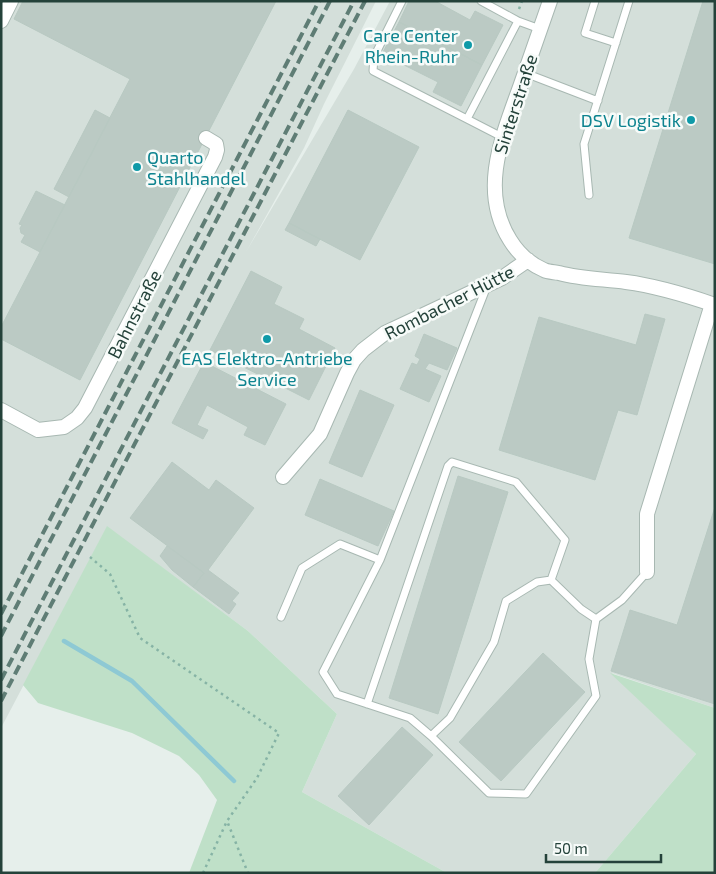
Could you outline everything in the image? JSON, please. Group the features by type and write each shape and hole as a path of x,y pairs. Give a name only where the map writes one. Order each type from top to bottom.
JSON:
{"street":[{"path":"1,21 11,1"},
{"name":"Sinterstraße","path":"528,260 516,250 498,216 495,199 495,170 502,137 550,1"},
{"name":"Bahnstraße","path":"1,410 38,430 64,427 77,418 85,408 215,157 216,144 206,138"},
{"name":"Rombacher Hütte","path":"283,477 320,434 347,373 354,360 363,350 385,334 502,278 528,260 543,270 574,277 628,282 662,289 714,304 711,321 647,514 647,572"}],"lane":[{"path":"402,1 374,57 373,71 502,137"},
{"path":"481,1 540,29"},
{"path":"595,1 585,33 616,43"},
{"path":"589,195 584,144 629,1"},
{"path":"467,119 518,20"},
{"path":"525,73 598,101"},
{"path":"488,285 380,560 323,672 337,694 410,718 489,793 526,794 596,696 589,659 596,618 622,600 647,572"},
{"path":"367,704 448,466 452,462 516,482 522,489 564,540 551,580"},
{"path":"281,617 302,568 340,544 380,560"},
{"path":"551,580 581,609 596,618"},
{"path":"431,736 450,718 494,642 506,601 537,582 551,580"}],"path":[{"path":"90,556 110,574 140,638 279,733 257,778 227,821 203,873"},
{"path":"227,821 248,873"}],"shaded area":[{"path":"1,1 376,1 304,148 246,252 354,69 390,1 715,1 715,708 612,673 696,754 595,873 447,873 302,792 337,714 248,631 107,527 1,728"}],"green space":[{"path":"107,526 248,631 337,714 302,792 447,873 189,873 217,800 199,775 179,756 132,733 38,703 23,685"},
{"path":"610,673 715,708 715,873 595,873 696,754"}],"building":[{"name":"Quarto Stahlhandel","path":"23,1 276,1 80,380 1,339 1,327 130,79 14,19"},
{"name":"Care Center Rhein-Ruhr","path":"409,1 435,1 470,20 475,11 503,25 482,65 399,22"},
{"name":"DSV Logistik","path":"703,1 715,1 715,264 629,238"},
{"path":"399,22 482,65 461,106 433,92 438,82 382,54"},
{"path":"95,110 110,118 69,197 54,189"},
{"path":"348,110 419,147 360,260 289,223"},
{"path":"36,191 65,205 40,252 21,242 25,235 21,233 20,228 22,225 19,224"},
{"path":"289,223 320,239 316,246 285,230"},
{"name":"EAS Elektro-Antriebe Service","path":"251,271 282,287 274,304 304,319 299,329 335,348 309,400 210,350"},
{"path":"645,314 665,319 637,415 618,410 595,480 499,450 539,317 636,345"},
{"path":"424,334 457,348 447,370 429,363 425,369 441,376 429,402 400,389 412,363 417,365 420,359 415,356"},
{"path":"204,362 286,404 265,445 244,435 248,427 207,405 197,425 208,430 203,439 172,423"},
{"path":"360,390 394,405 362,477 329,463"},
{"path":"172,462 209,490 216,480 254,508 208,570 239,593 232,601 236,604 229,614 193,587 204,573 130,518"},
{"path":"458,476 508,492 438,714 389,698"},
{"path":"320,479 394,511 378,546 305,515"},
{"path":"715,507 715,704 611,671 630,610 677,625"},
{"path":"167,546 204,573 193,587 172,570 160,556"},
{"path":"543,653 585,692 501,781 459,742"},
{"path":"402,727 433,755 369,825 338,796"}],"waterway":[{"path":"64,641 132,681 234,781"}],"railway":[{"path":"1,614 319,1"},
{"path":"1,636 330,1"},
{"path":"1,680 354,1"},
{"path":"1,701 365,1"}],"place":[{"name":"Care Center Rhein-Ruhr","path":"468,45"},
{"name":"DSV Logistik","path":"691,120"},
{"name":"Quarto Stahlhandel","path":"137,167"},
{"name":"EAS Elektro-Antriebe Service","path":"267,339"}]}
